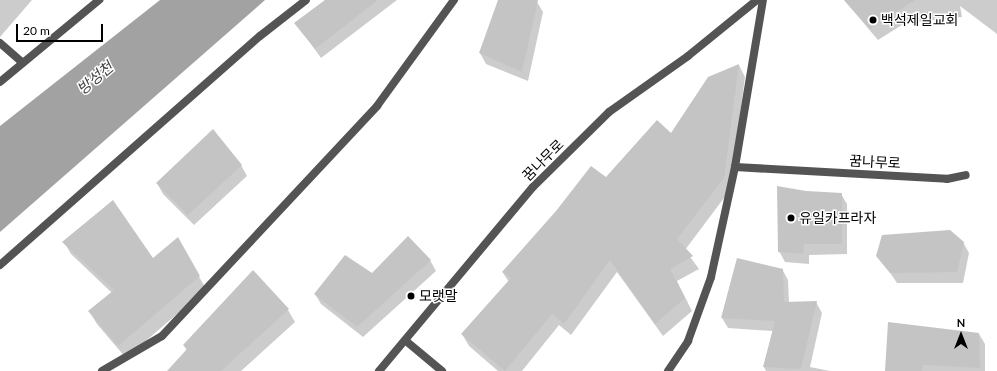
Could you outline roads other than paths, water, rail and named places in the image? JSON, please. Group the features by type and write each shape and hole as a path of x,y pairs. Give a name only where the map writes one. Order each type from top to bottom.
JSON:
{"street":[{"path":"0,82 99,0"},
{"path":"0,265 260,36 306,0"},
{"path":"102,371 162,336 377,106 454,0"},
{"name":"꿈나무로","path":"379,371 406,341 533,188 609,112 688,56 757,0"},
{"path":"668,371 688,341 711,277 735,167 763,0"},
{"path":"0,43 23,62"},
{"name":"꿈나무로","path":"735,167 947,179 966,175"},
{"path":"406,341 442,371"}],"water":[{"name":"방성천","path":"160,0 265,0 0,232 0,126"}],"place":[{"name":"백석제일교회","path":"873,20"},
{"name":"유일카프라자","path":"791,218"},
{"name":"모랫말","path":"411,296"}]}
